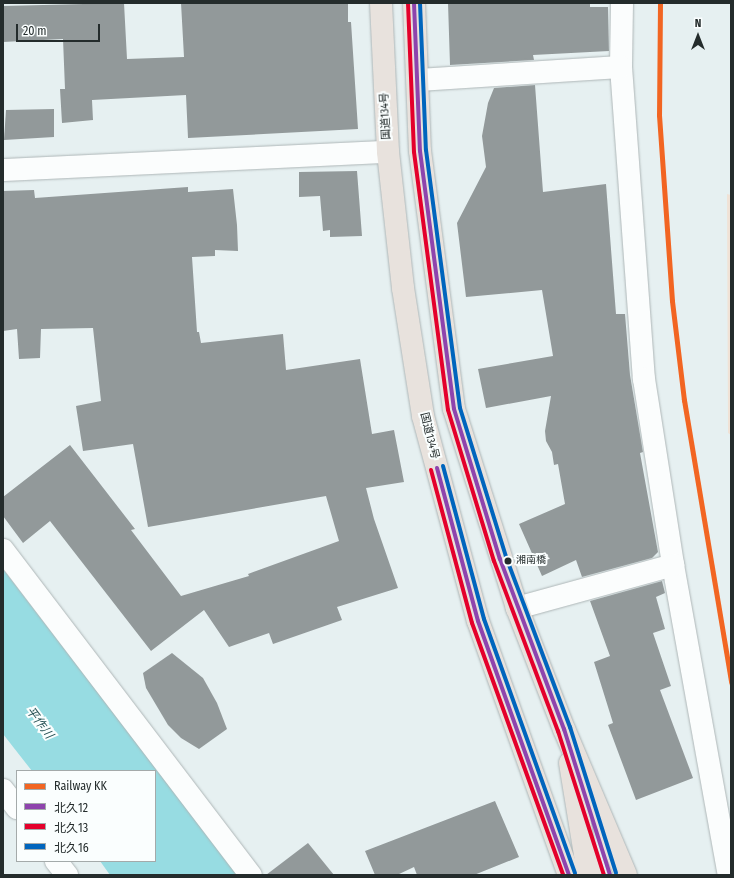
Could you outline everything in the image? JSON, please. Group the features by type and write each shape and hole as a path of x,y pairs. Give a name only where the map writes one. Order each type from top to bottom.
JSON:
{"highway":[{"name":"国道134号","path":"381,3 388,152 403,288 423,416 478,622 569,875"},
{"path":"414,3 420,151 454,409 517,608 564,729 626,875"},
{"path":"564,729 586,861 592,875"},
{"path":"564,729 610,875"}],"street":[{"path":"622,3 621,67 644,379 673,565 729,875"},
{"path":"418,80 621,67"},
{"path":"3,170 388,152"},
{"path":"3,550 251,875"},
{"path":"517,608 673,565"},
{"path":"3,790 16,807"},
{"path":"57,862 67,875"}],"shaded area":[{"path":"727,194 731,195 731,435 728,433"}],"water":[{"name":"平作川","path":"3,569 238,875 110,875 101,862 156,862 156,770 31,770 3,734"}],"building":[{"path":"124,3 127,59 184,57 181,3 348,3 348,22 351,22 358,129 188,138 186,95 92,100 93,120 62,123 60,89 65,89 63,39 3,42 3,6"},
{"path":"448,3 590,3 590,7 608,7 609,51 533,55 534,60 450,65"},
{"path":"535,85 543,192 606,184 616,314 625,314 630,375 643,452 640,453 658,552 652,558 582,577 576,560 542,576 519,524 565,504 558,464 554,465 552,452 546,441 545,431 551,396 486,408 478,369 553,356 542,290 466,297 457,223 486,167 482,136 488,103 494,88"},
{"path":"54,109 54,137 4,140 6,110"},
{"path":"357,171 362,236 330,237 330,230 323,231 320,196 299,197 299,172"},
{"path":"188,187 188,192 233,189 237,225 238,251 215,250 215,256 192,257 197,332 199,332 201,343 283,334 286,370 360,359 372,434 394,430 404,482 366,488 374,519 398,588 337,607 342,620 273,644 269,633 229,647 204,610 151,651 50,521 23,543 3,516 3,497 70,445 135,529 131,530 181,596 249,576 248,574 339,541 326,496 148,527 133,444 83,451 76,406 101,401 93,328 41,329 40,358 19,359 17,329 3,331 3,191 34,190 35,198"},
{"path":"662,581 665,593 656,597 665,629 653,633 671,686 660,690 693,778 636,800 608,725 613,723 594,662 610,656 590,601"},
{"path":"172,653 203,678 217,703 227,729 199,749 181,738 168,725 146,688 143,673"},
{"path":"495,801 519,857 474,875 417,875 414,867 397,875 375,875 365,851"},
{"path":"308,843 334,875 266,875"}],"rail line":[{"name":"KK","path":"660,3 659,115 672,301 684,400 731,682"}],"transit line":[{"name":"北久13","path":"408,3 414,152 448,410 494,561 558,731 604,875"},
{"name":"北久12","path":"414,3 420,151 454,409 500,559 564,729 610,875"},
{"name":"北久16","path":"420,3 426,150 460,408 506,557 570,727 616,873"},
{"name":"北久16","path":"443,466 484,619 575,873"},
{"name":"北久12","path":"437,468 478,621 569,875"},
{"name":"北久13","path":"431,470 472,623 563,875"}],"place":[{"name":"湘南橋","path":"508,561"}]}
